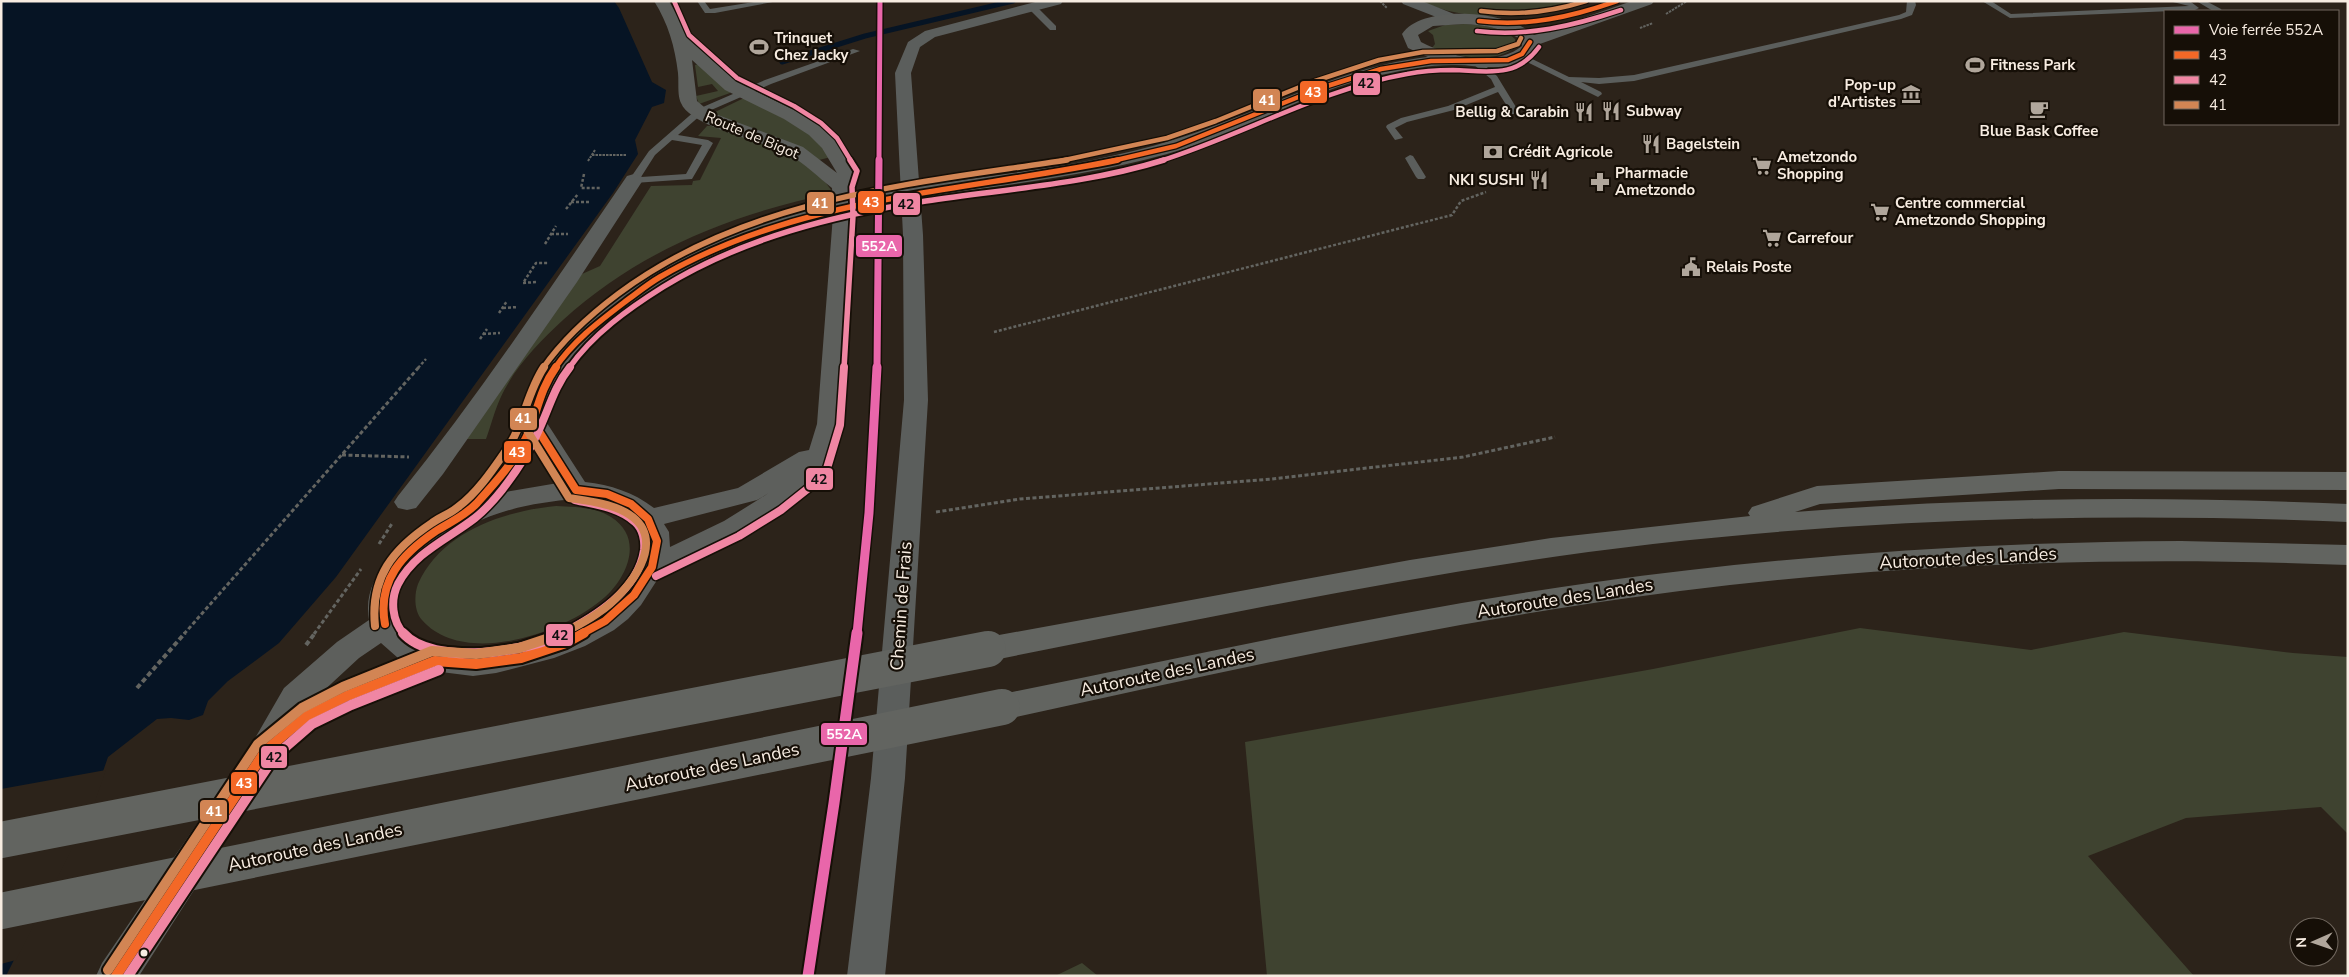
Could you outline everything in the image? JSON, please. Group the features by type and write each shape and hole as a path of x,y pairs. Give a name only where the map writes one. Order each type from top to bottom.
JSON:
{"highway":[{"path":"1710,528 1817,496 2059,480 2348,481"},
{"path":"1,840 988,648 1394,573 1550,548 1710,528 1885,513 2007,509 2180,508 2348,513"},
{"name":"Autoroute des Landes","path":"1,912 1002,707 1328,638 1430,619 1679,581 1798,569 2010,554 2105,551 2348,555"}],"main road":[{"name":"Route de Bigot","path":"661,1 668,11 681,42 687,76 686,94 689,103 699,112 718,122 796,151 842,186"},
{"path":"1414,46 1410,34 1421,25 1454,19 1502,25 1560,18 1583,14 1618,1"},
{"path":"1530,42 1646,1"},
{"path":"1502,25 1521,33 1530,42"},
{"name":"Route de Bigot","path":"652,567 734,528 776,502 816,470 830,424 843,215 842,186 846,171 829,144 802,121 743,93 722,79 681,42"},
{"path":"1336,83 1357,67 1414,46 1435,56 1451,60 1493,62 1519,56 1530,47 1530,42"},
{"path":"466,514 518,452 532,422 540,396 556,368 579,341 623,301 656,279 720,245 818,211 938,189 1076,169 1150,154 1238,123 1336,83 1389,67 1451,60"},
{"path":"532,422 576,490"},
{"path":"648,519 747,494 823,450"},
{"path":"576,490 607,494 631,504 648,519 657,541 652,567 634,594 605,621 566,643 521,658 476,664 435,661 412,653 394,640 385,624 382,602 391,578 409,554 435,532 466,514 503,500 540,492 576,490"},
{"path":"116,976 266,750 296,697 348,650 385,624"},
{"path":"266,750 307,716 346,696 435,661"}],"street":[{"name":"Chemin de Frais","path":"866,976 888,778 916,400 913,235 903,72 913,45 930,34 1056,1"},
{"path":"1408,1 1454,19"},
{"path":"1392,2 1410,19 1421,25"},
{"path":"407,502 434,468 566,282 634,180"}],"lane":[{"path":"700,1 708,11 715,12 754,3 775,1"},
{"path":"1565,79 1599,81 1634,78 1818,38 1901,17 1909,13 1912,5 1911,1"},
{"path":"1985,1 2010,16 2195,8 2191,4"},
{"path":"2172,1 2191,4 2202,2 2216,10"},
{"path":"2215,1 2228,10"},
{"path":"1032,7 1053,28"},
{"path":"634,180 652,154 699,112 768,82 856,51"},
{"path":"1519,56 1598,94"},
{"path":"1476,62 1494,78 1515,112"},
{"path":"1398,138 1390,126 1404,120 1451,108 1500,88"},
{"path":"634,180 689,177 708,143 670,136"},
{"path":"1410,158 1421,177"}],"path":[{"path":"588,161 595,150"},
{"path":"592,156 629,154"},
{"path":"584,174 580,188 608,188"},
{"path":"994,332 1452,215 1461,201 1486,192"},
{"path":"566,209 578,194"},
{"path":"545,244 556,226"},
{"path":"499,314 507,301"},
{"path":"480,339 487,329"},
{"path":"137,688 426,359"},
{"path":"908,517 1020,499 1272,479 1464,457 1555,437"},
{"path":"342,455 414,457"},
{"path":"376,547 407,502"},
{"path":"305,648 365,563"}],"green space":[{"path":"1420,1 1583,1 1543,12 1522,15 1480,16 1440,8"},
{"path":"1465,24 1498,29 1515,39 1515,47 1506,53 1486,57 1463,56 1432,48 1435,44 1433,35 1428,31 1445,25"},
{"path":"699,64 730,90 730,93 699,104 696,96 718,91 712,84 698,87 695,65"},
{"path":"744,98 804,128 831,157 819,160 711,114"},
{"path":"707,126 718,126 797,158 823,179 833,193 759,212 724,224 689,238 624,274 593,295 563,320 527,356 505,388 486,439 464,439 536,333 582,274 600,266 651,186 692,185 693,181 700,180 721,138 698,136"},
{"path":"556,506 598,511 611,517 627,535 630,546 626,568 620,579 605,597 565,623 541,633 514,640 488,643 463,642 440,634 422,620 416,608 415,598 418,584 428,566 442,551 476,527 496,519 516,513"},
{"path":"1860,628 2031,650 2124,632 2293,653 2348,657 2348,834 2321,807 2186,818 2088,856 2194,976 1267,976 1245,742 1653,669"},
{"path":"1082,963 1098,976 1055,976"}],"water":[{"path":"1,1 614,1 619,8 652,82 666,90 664,103 652,107 635,140 638,154 613,193 336,577 279,643 228,681 208,701 203,715 189,720 157,719 108,757 91,806 6,976 1,976"}],"pier":[{"path":"106,770 93,807 16,960 1,964 1,789"}],"waterway":[{"path":"782,62 865,36 1013,1"}],"rail line":[{"name":"552A","path":"808,976 850,687 869,513 878,321 880,1"}],"transit line":[{"name":"42","path":"656,576 739,536 781,510 825,475 840,425 853,216 852,187 857,171 837,138 821,123 794,106 737,78 689,35 674,1"},
{"name":"41","path":"1481,11 1507,14 1534,13 1586,1"},
{"name":"43","path":"1479,21 1514,24 1549,20 1617,1"},
{"name":"42","path":"1477,31 1514,33 1550,30 1621,10"},
{"name":"41","path":"375,626 373,609 375,594 379,580 386,567 394,555 417,534 464,503 498,462 513,441 521,425 536,380 564,341 590,315 650,270 714,237 782,213 853,195 1071,159 1142,145 1192,130 1312,82 1368,63 1423,52 1472,53 1497,51 1508,49 1518,44 1521,38"},
{"name":"43","path":"385,624 382,604 384,593 394,571 419,544 472,509 502,473 525,440 538,401 551,374 581,337 598,322 659,277 723,244 790,221 860,204 1074,169 1146,154 1206,136 1321,88 1381,69 1431,61 1508,60 1522,54 1530,42"},
{"name":"42","path":"575,500 614,509 636,523 645,541 642,561 630,582 611,603 587,621 560,635 535,644 509,650 482,653 448,651 425,647 405,636 400,630 393,612 393,605 397,587 405,572 431,548 476,517 503,489 528,453 540,429 556,386 572,363 592,341 625,313 650,295 704,264 761,240 821,221 851,214 1119,172 1189,152 1312,102 1374,81 1407,74 1435,71 1488,72 1512,69 1522,65 1531,58 1539,47"},
{"name":"43","path":"116,976 266,750 307,716 347,696 435,661 476,664 521,658 566,643 605,621 634,595 652,567 657,541 648,519 631,504 607,494 576,490 533,422"},
{"name":"41","path":"108,970 258,744 302,708 343,687 432,651 476,654 519,648 562,634 599,613 626,588 643,563 647,542 640,525 626,513 604,504 569,498 525,427"},
{"name":"42","path":"128,976 274,757 312,724 351,705 439,670"}],"place":[{"name":"Trinquet Chez Jacky","path":"759,47"},
{"name":"Fitness Park","path":"1975,65"},
{"name":"Pop-up d'Artistes","path":"1911,94"},
{"name":"Blue Bask Coffee","path":"2039,109"},
{"name":"Subway","path":"1611,111"},
{"name":"Bellig & Carabin","path":"1584,112"},
{"name":"Bagelstein","path":"1651,144"},
{"name":"Crédit Agricole","path":"1493,152"},
{"name":"Ametzondo Shopping","path":"1762,166"},
{"name":"NKI SUSHI","path":"1539,180"},
{"name":"Pharmacie Ametzondo","path":"1600,182"},
{"name":"Centre commercial Ametzondo Shopping","path":"1880,212"},
{"name":"Carrefour","path":"1772,238"},
{"name":"Relais Poste","path":"1691,267"}]}
